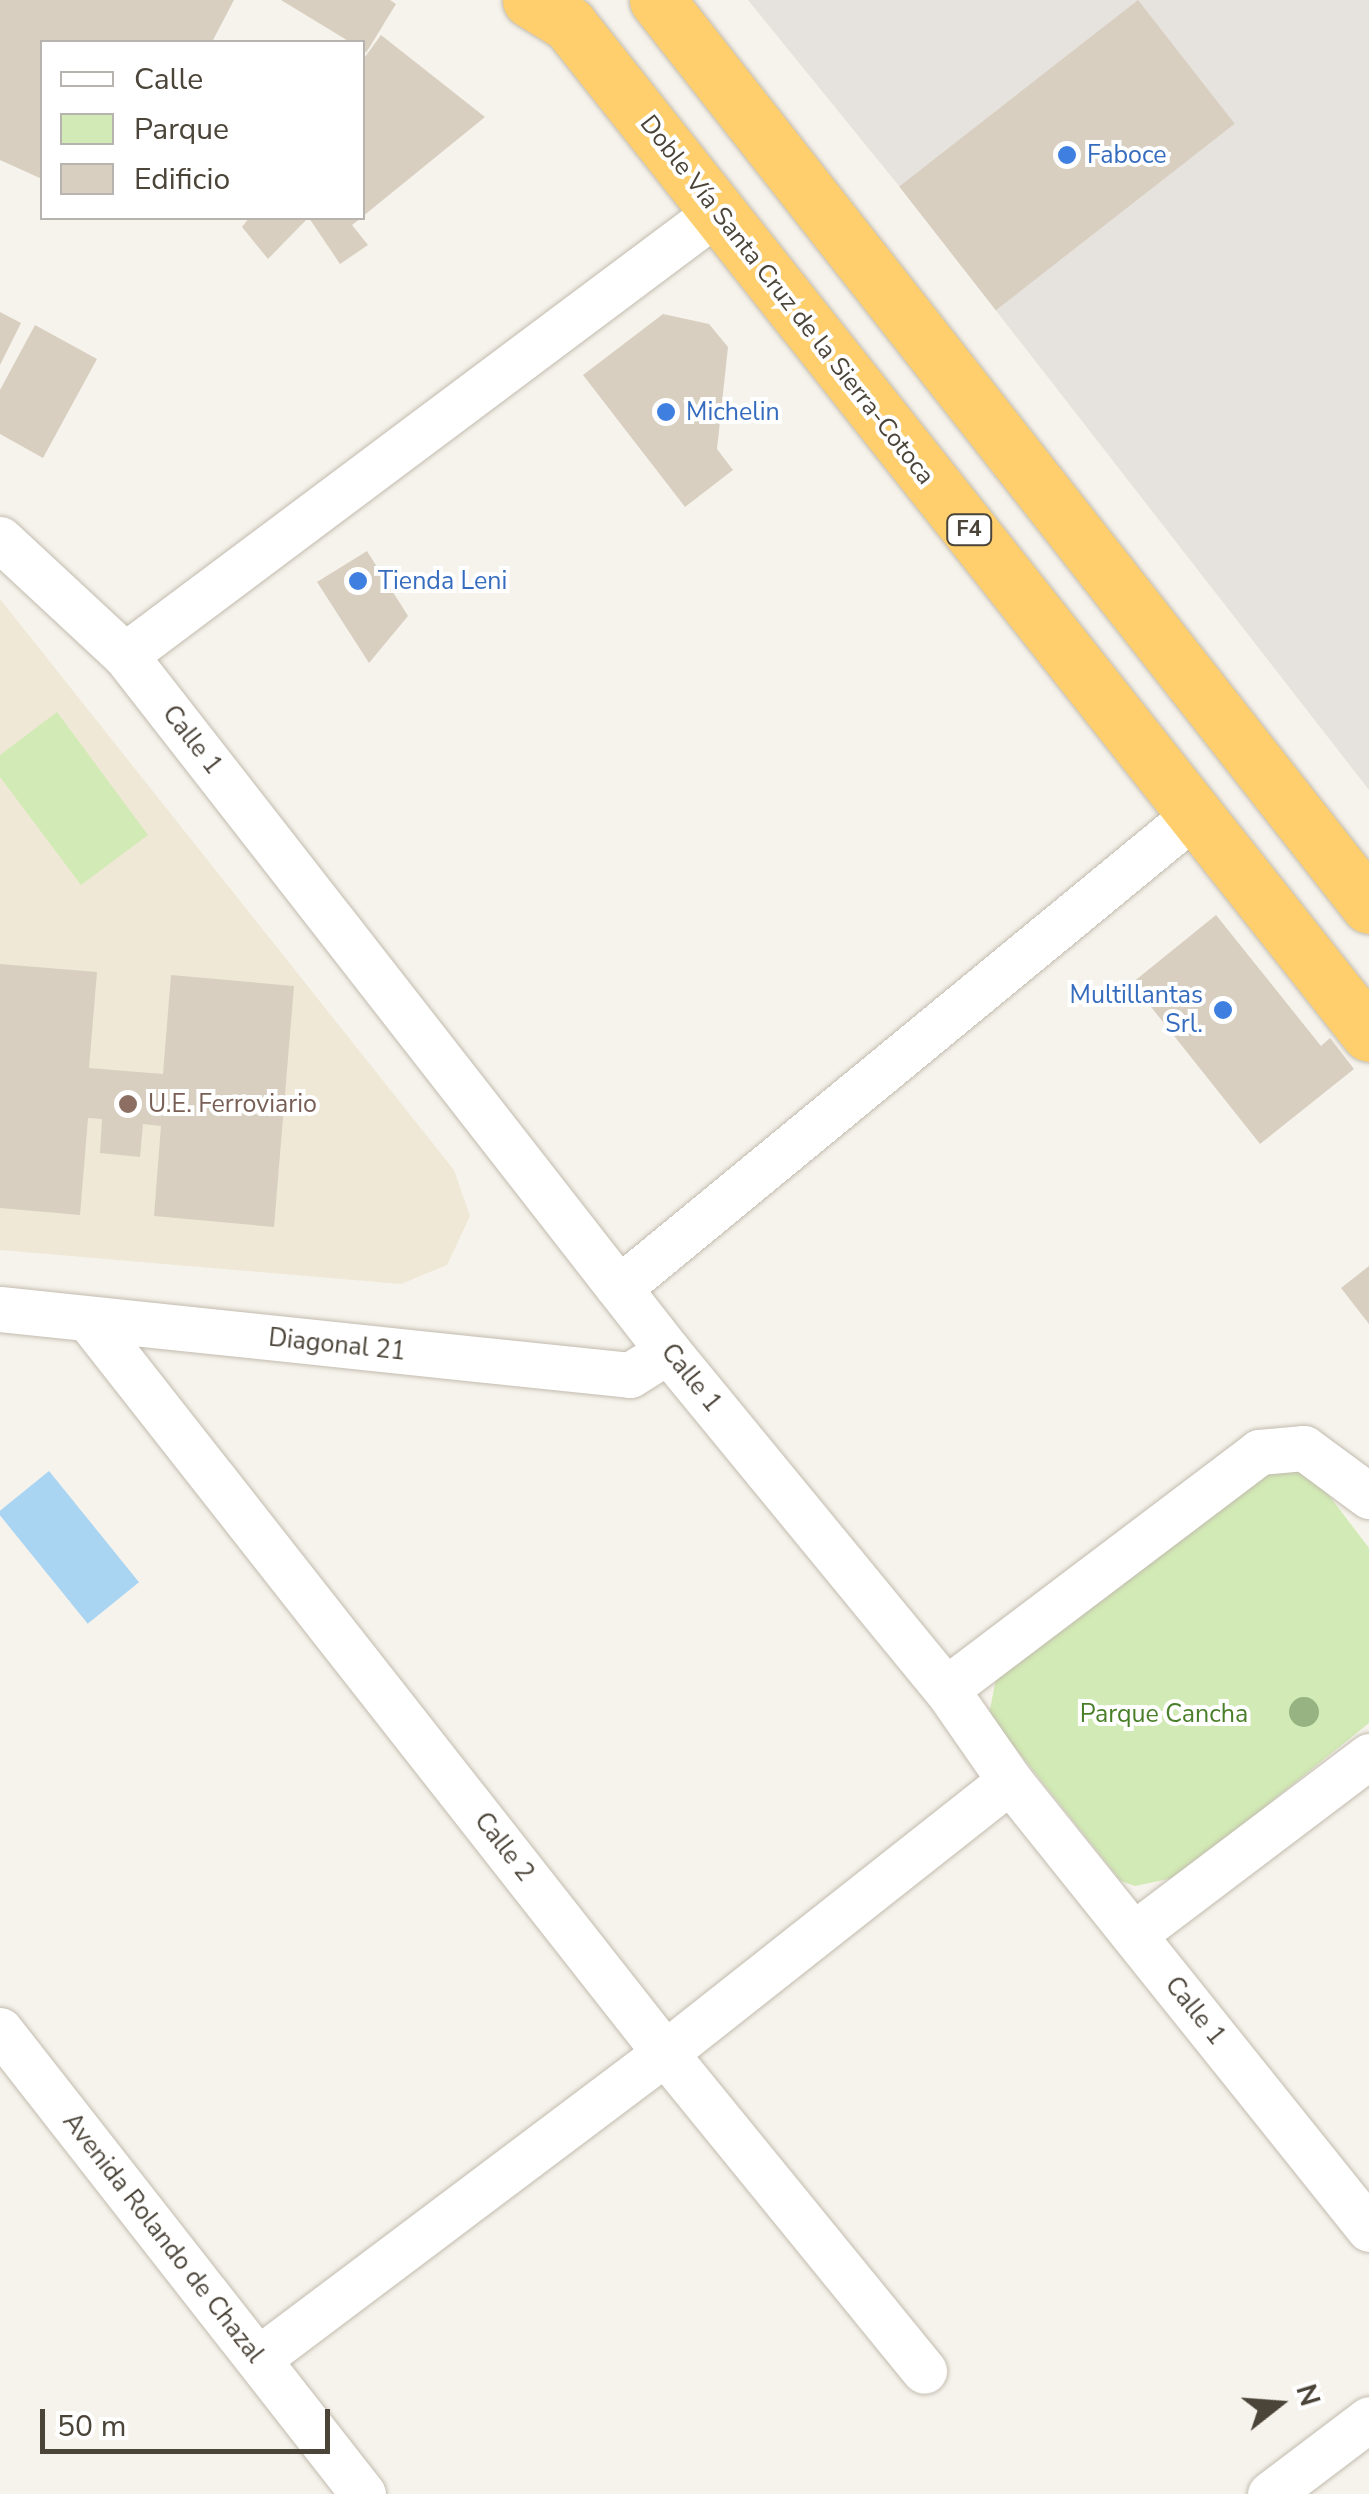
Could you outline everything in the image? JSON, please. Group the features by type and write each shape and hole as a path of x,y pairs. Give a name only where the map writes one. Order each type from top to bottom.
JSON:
{"highway":[{"path":"657,0 1369,906"},
{"name":"Doble Vía Santa Cruz de la Sierra-Cotoca","path":"550,8 717,212 1369,1034"}],"street":[{"path":"125,654 717,212"},
{"name":"Calle 1","path":"0,539 125,654 668,1351 946,1688 1010,1781 1369,2229"},
{"path":"619,1288 1194,814"},
{"name":"Diagonal 21","path":"0,1310 630,1375 668,1351"},
{"name":"Calle 2","path":"89,1320 665,2053 924,2371"},
{"path":"946,1688 1258,1452 1304,1448 1369,1496"},
{"path":"1134,1934 1369,1756"},
{"path":"258,2359 665,2053 1010,1781"},
{"name":"Avenida Rolando de Chazal","path":"0,2030 363,2494"},
{"path":"1270,2494 1369,2418"}],"shaded area":[{"path":"748,0 1369,0 1369,790 899,186"},
{"path":"0,599 454,1170 470,1216 447,1265 401,1284 0,1250"}],"green space":[{"path":"57,712 148,835 81,885 0,777 0,755"},
{"name":"Parque Cancha","path":"1289,1467 1315,1477 1369,1548 1369,1723 1178,1877 1135,1886 1121,1881 989,1715 996,1678 1270,1468"}],"water":[{"path":"49,1471 139,1582 88,1624 0,1515 0,1511"}],"building":[{"path":"0,0 234,0 213,40 40,40 40,178 0,160"},
{"path":"281,0 390,0 396,4 366,53 365,40 347,40"},
{"name":"Faboce","path":"1138,0 1235,124 996,310 899,187"},
{"path":"381,35 485,117 365,215 365,57"},
{"path":"247,220 306,220 268,259 242,227"},
{"path":"310,220 358,220 352,225 368,245 340,264"},
{"path":"0,312 21,323 0,365"},
{"name":"Michelin","path":"663,314 709,324 728,347 717,449 733,470 685,507 583,375"},
{"path":"35,325 97,359 43,458 0,434 0,390"},
{"path":"367,551 408,616 369,663 317,582"},
{"name":"Multillantas Srl.","path":"1216,915 1321,1046 1330,1038 1354,1069 1260,1144 1132,983"},
{"path":"0,964 97,972 89,1068 163,1074 171,975 294,986 274,1227 154,1216 161,1126 143,1124 140,1157 100,1153 102,1119 88,1118 80,1215 0,1208"},
{"path":"1369,1266 1369,1324 1341,1288"}],"place":[{"name":"Faboce","path":"1067,155"},
{"name":"Michelin","path":"666,412"},
{"name":"Tienda Leni","path":"358,581"},
{"name":"Multillantas Srl.","path":"1223,1010"},
{"name":"U.E. Ferroviario","path":"128,1104"}]}
